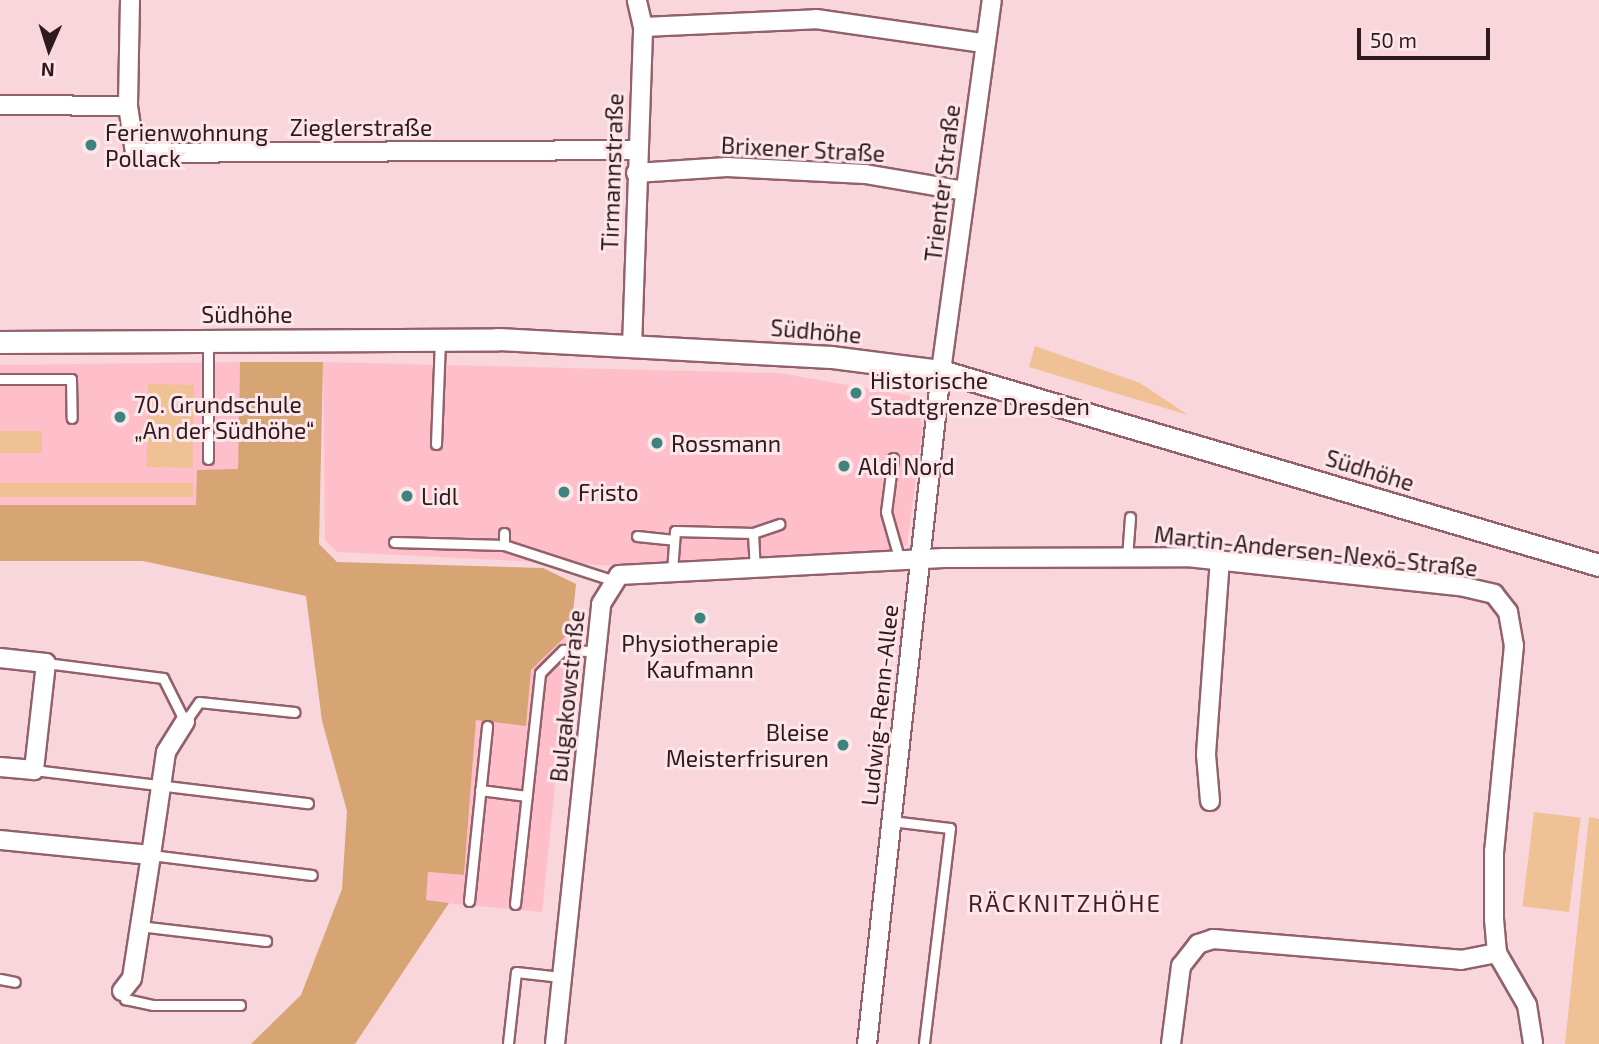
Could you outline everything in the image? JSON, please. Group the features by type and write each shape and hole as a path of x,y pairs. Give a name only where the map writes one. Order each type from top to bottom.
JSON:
{"street":[{"path":"0,105 128,106 130,0"},
{"name":"Tirmannstraße","path":"632,347 636,150 643,27 637,0"},
{"name":"Trienter Straße","path":"941,371 983,43 992,0"},
{"path":"643,27 816,19 983,43"},
{"name":"Zieglerstraße","path":"128,106 135,152 636,150"},
{"name":"Brixener Straße","path":"636,173 727,167 854,173 966,191"},
{"name":"Südhöhe","path":"0,342 440,339 831,357 941,371 1599,565"},
{"name":"Ludwig-Renn-Allee","path":"867,1044 941,371"},
{"name":"Martin-Andersen-Nexö-Straße","path":"920,560 1127,558 1220,561 1460,586 1494,594 1508,612 1514,645 1494,851 1497,953 1527,1005 1533,1044"},
{"path":"612,580 626,573 901,563 920,560"},
{"path":"1210,801 1206,754 1220,561"},
{"name":"Bulgakowstraße","path":"555,1044 601,604 612,580"},
{"path":"0,657 46,663 34,770 0,767"},
{"path":"122,991 132,978 166,752 185,722"},
{"path":"0,840 151,855"},
{"path":"1171,1044 1181,966 1198,944 1213,939 1461,960 1497,953"}],"lane":[{"path":"436,444 440,339"},
{"path":"208,340 208,459"},
{"path":"0,379 71,379 72,418"},
{"path":"893,458 886,512 901,563"},
{"path":"1127,558 1130,517"},
{"path":"672,571 674,531 753,533 779,524"},
{"path":"503,545 504,533"},
{"path":"753,533 755,569"},
{"path":"637,536 674,540"},
{"path":"394,542 503,545 612,580"},
{"path":"515,904 540,673 563,650 596,651"},
{"path":"46,663 163,678 185,722 199,702 294,712"},
{"path":"469,901 487,726"},
{"path":"34,770 162,783 308,803"},
{"path":"480,790 527,796"},
{"path":"891,821 950,828 924,1044"},
{"path":"151,855 312,875"},
{"path":"139,926 266,941"},
{"path":"508,1043 516,972 561,977"},
{"path":"0,979 15,982"},
{"path":"122,991 125,999 153,1005 240,1005"}],"shaded area":[{"path":"1035,346 1140,383 1188,415 1029,367"},
{"name":"70. Grundschule „An der Südhöhe“","path":"240,362 238,470 197,505 0,505 0,365"},
{"path":"240,362 323,362 319,544 337,562 543,568 576,584 571,631 531,670 526,726 476,720 464,875 428,872 426,900 449,903 355,1044 251,1044 301,995 342,889 347,811 322,721 306,596 143,561 0,561 0,505 196,505 197,470 238,469"},
{"path":"323,362 779,373 911,396 923,426 907,545 866,559 619,566 337,552 325,540"},
{"path":"148,384 194,385 193,468 147,467"},
{"path":"0,431 42,431 42,453 0,453"},
{"path":"0,483 193,483 193,497 0,497"},
{"path":"571,631 542,912 425,901 428,872 464,875 476,719 526,725 531,670"},
{"path":"1534,812 1581,818 1569,912 1522,906"},
{"path":"1589,817 1599,819 1599,1044 1565,1044"}],"place":[{"name":"Ferienwohnung Pollack","path":"91,145"},
{"name":"Historische Stadtgrenze Dresden","path":"856,393"},
{"name":"70. Grundschule „An der Südhöhe“","path":"120,417"},
{"name":"Rossmann","path":"657,443"},
{"name":"Aldi Nord","path":"844,466"},
{"name":"Fristo","path":"564,492"},
{"name":"Lidl","path":"407,496"},
{"name":"Physiotherapie Kaufmann","path":"700,618"},
{"name":"Bleise Meisterfrisuren","path":"843,745"}],"district":[{"name":"RÄCKNITZHÖHE","path":"1065,903"}]}
